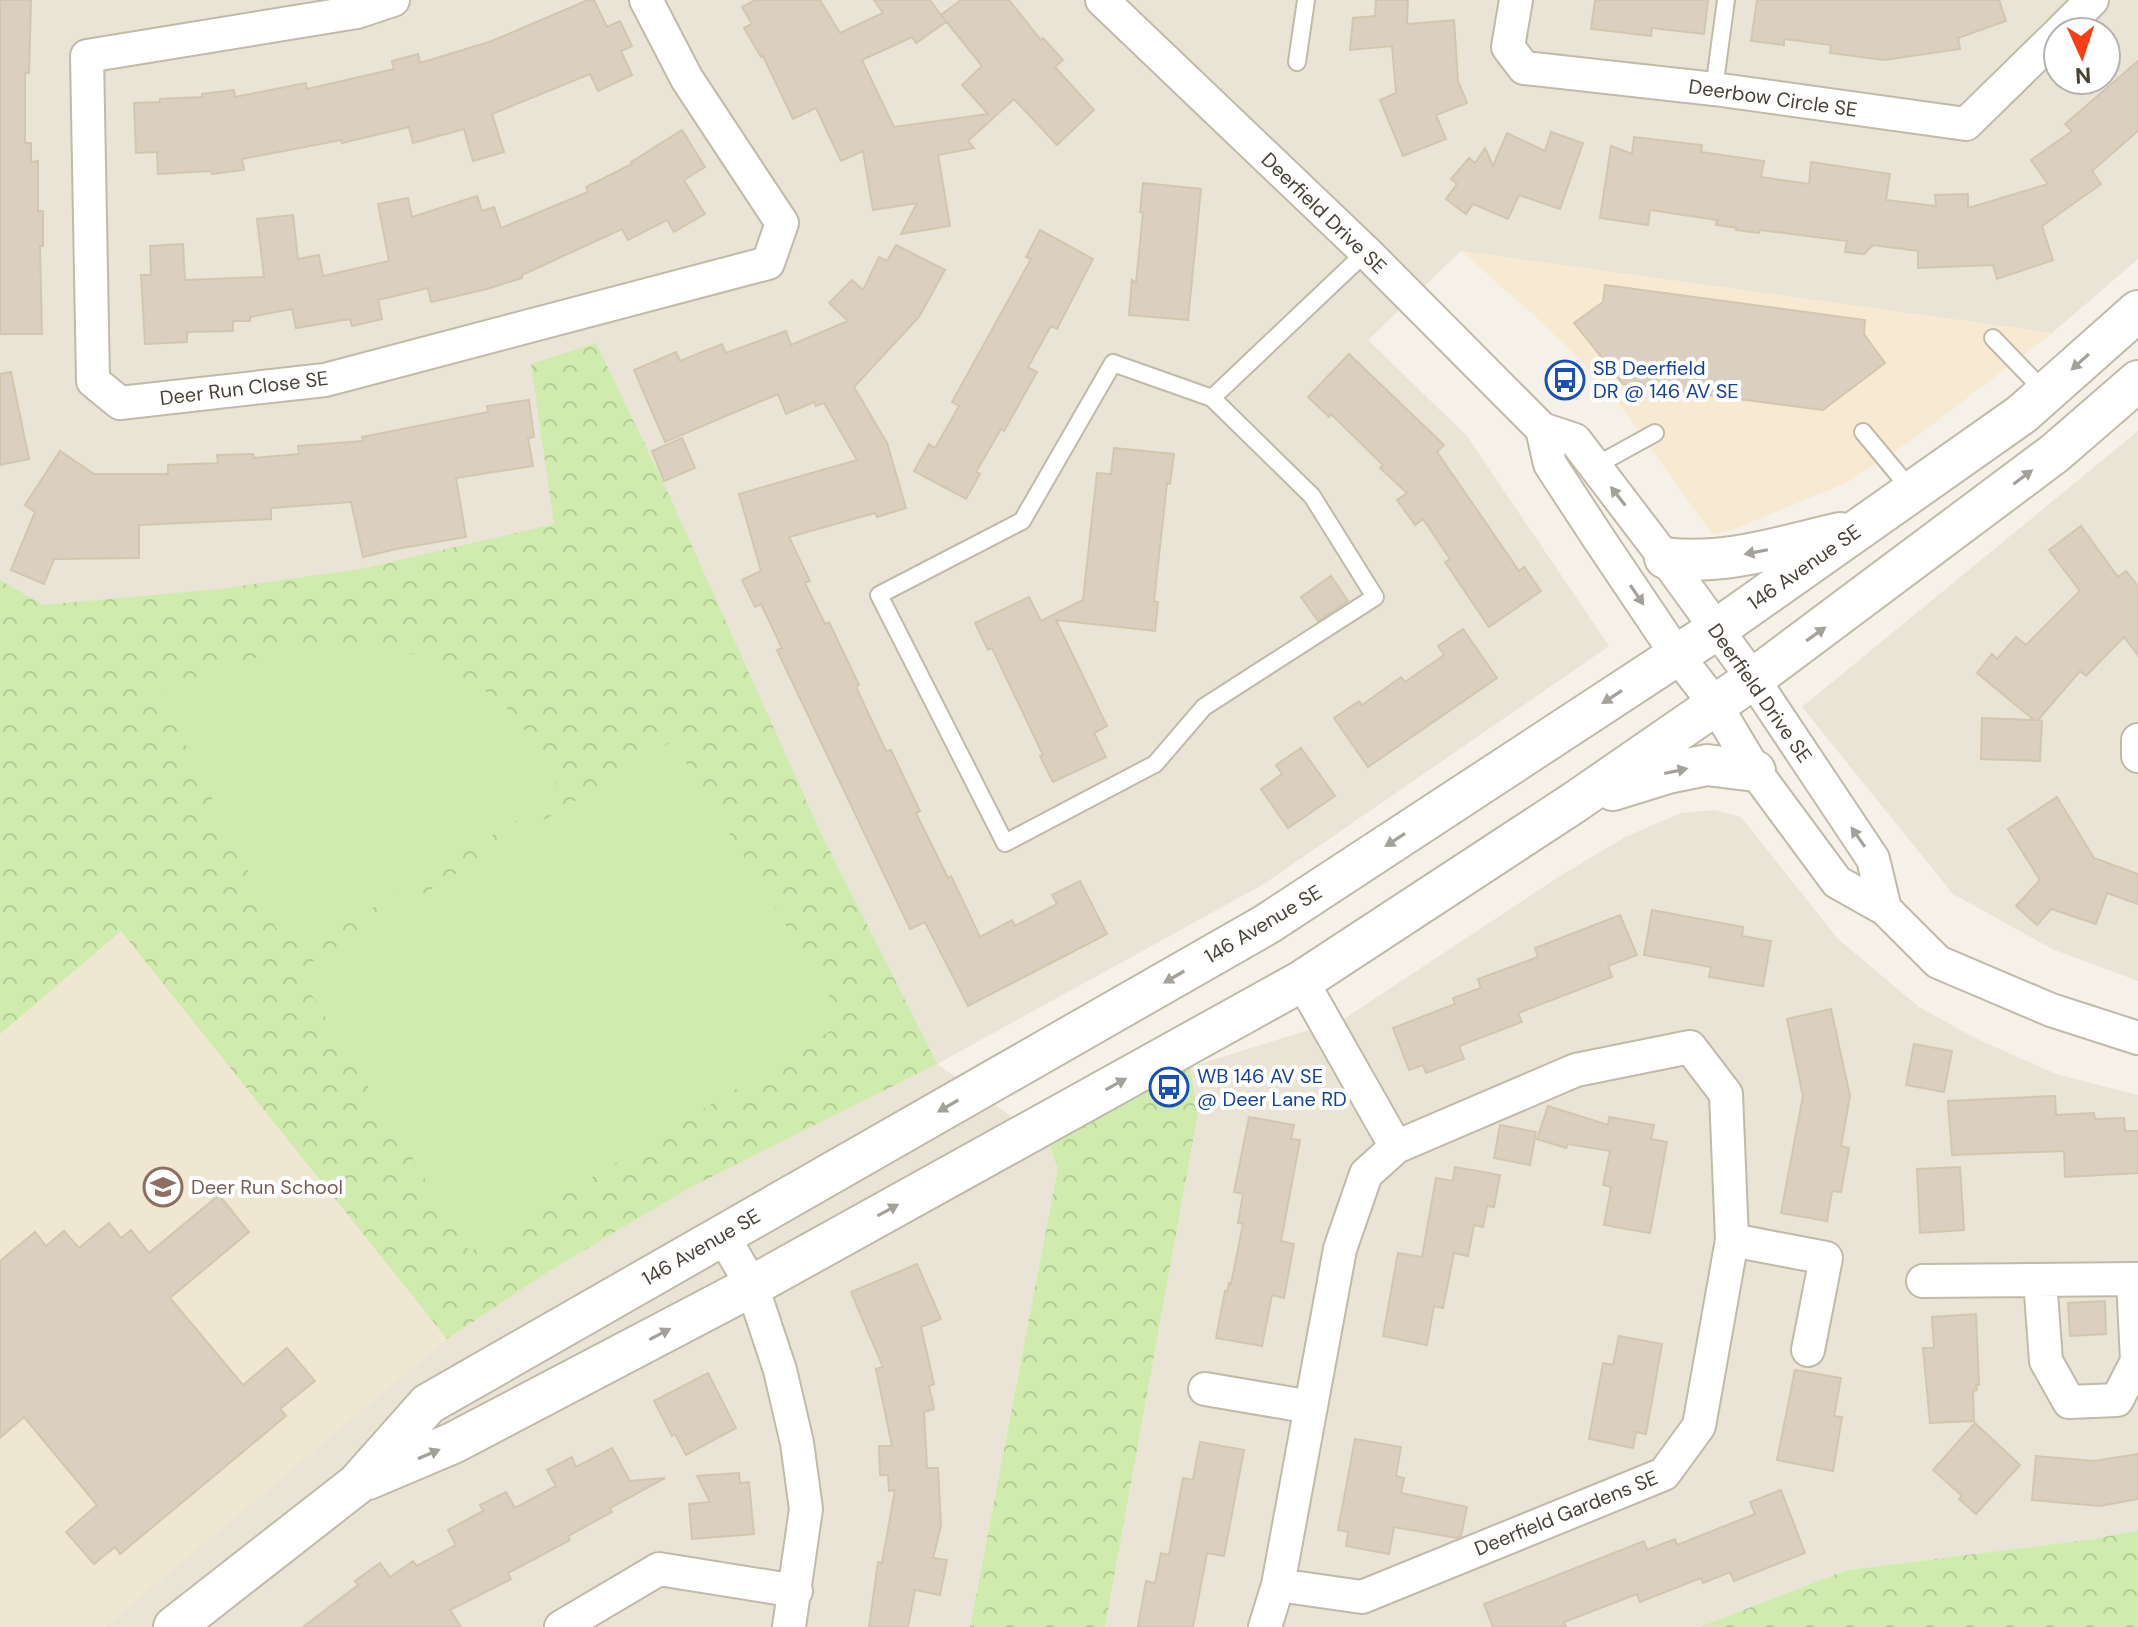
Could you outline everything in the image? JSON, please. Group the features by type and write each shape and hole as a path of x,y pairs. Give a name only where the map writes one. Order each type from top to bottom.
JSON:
{"street":[{"name":"Deer Run Close SE","path":"393,0 357,12 87,56 93,381 120,403 325,380 768,263 782,223 687,79 646,0"},
{"name":"Deerfield Drive SE","path":"1102,0 1366,252 1542,429 1575,440 1753,679 1873,859 1885,909"},
{"name":"Deerbow Circle SE","path":"1516,0 1508,47 1524,68 1714,89 1966,124 2042,50"},
{"name":"Deerbow Circle SE","path":"2076,16 2092,0"},
{"name":"146 Avenue SE","path":"174,1627 357,1484 428,1404 1267,924 1717,629 2022,414 2138,311"},
{"name":"146 Avenue SE","path":"357,1484 453,1443 752,1286 1302,981 1575,802 1753,679 2055,453 2138,381"},
{"name":"Deerfield Drive SE","path":"1542,429 1550,464 1677,655 1715,704 1755,771 1837,882 1885,909 1938,962 2051,1010 2138,1038"},
{"path":"1665,558 1689,561 1711,559 1859,529"},
{"path":"2138,740 2138,756"},
{"path":"1575,802 1668,773 1707,765 1755,771"},
{"path":"1302,981 1396,1147"},
{"name":"Deerfield Gardens SE","path":"1265,1627 1278,1585 1340,1249 1366,1174 1396,1147 1576,1070 1690,1047 1726,1094 1732,1240 1699,1426 1664,1474 1362,1597 1278,1585"},
{"path":"722,1234 752,1286 780,1370 797,1443 806,1509 789,1627"},
{"path":"1732,1240 1826,1258 1808,1350"},
{"path":"1923,1281 2135,1279 2137,1361 2117,1400 2069,1402 2046,1361 2040,1280"},
{"path":"1205,1389 1311,1407"},
{"path":"561,1627 659,1569 796,1591"}],"lane":[{"path":"1297,62 1306,0"},
{"path":"1714,89 1726,0"},
{"path":"1212,398 1366,252"},
{"path":"1993,338 2046,393"},
{"path":"1113,363 1212,398 1312,496 1375,597 1204,707 1155,764 1005,843 879,595 1022,521 1113,363"},
{"path":"1863,432 1912,491"},
{"path":"1595,466 1655,433"}],"shaded area":[{"path":"0,0 2138,0 2138,259 2052,333 1461,251 1368,340 1467,436 1609,646 1264,884 937,1064 1048,1142 1058,1167 970,1627 0,1627"},
{"path":"1461,251 2052,333 1912,440 1848,482 1732,530 1712,534 1606,386 1537,318"},
{"path":"2138,431 2138,981 2052,949 1953,894 1802,707"},
{"path":"1715,810 1741,817 1838,939 1919,1007 1975,1038 2056,1074 2138,1095 2138,1530 2094,1539 1847,1570 1699,1627 1105,1627 1198,1113 1190,1067 1344,1019 1560,876 1625,837 1681,813"},
{"name":"Deer Run School","path":"121,930 447,1339 105,1627 0,1627 0,1034"}],"green space":[{"path":"596,343 670,497 819,829 937,1064 687,1189 546,1273 447,1339 121,931 0,1034 0,580 43,605 219,589 361,569 554,524 531,364"},
{"path":"392,645 456,674 501,703 533,742 561,794 316,942 276,928 160,693 226,664 312,647"},
{"path":"673,741 845,1022 470,1252 297,971"},
{"path":"1190,1067 1198,1113 1105,1627 970,1627 1058,1167 1048,1142"},
{"path":"2138,1530 2138,1627 1699,1627 1847,1570 2094,1539"}],"building":[{"path":"0,0 31,0 29,73 25,73 25,143 31,143 31,162 38,161 38,211 43,211 43,246 40,246 42,334 0,334"},
{"path":"594,0 607,27 620,21 632,46 621,51 632,75 598,91 590,74 492,114 504,152 473,161 464,129 413,143 409,127 342,143 341,140 242,159 244,170 212,174 211,171 158,174 157,152 136,153 134,103 202,97 202,94 234,90 235,97 306,83 307,89 394,69 392,61 418,54 420,63 492,41"},
{"path":"755,0 820,0 840,33 883,13 874,0 930,0 946,22 916,43 912,37 862,60 894,127 988,114 962,85 982,66 941,15 961,0 1009,0 1041,40 1043,38 1063,60 1055,67 1094,110 1057,145 1014,99 968,141 974,148 938,155 950,226 901,234 917,203 873,210 863,151 841,161 816,108 793,119 763,56 744,28 752,24 742,7"},
{"path":"1376,0 1408,0 1407,24 1454,20 1458,81 1467,103 1436,115 1446,139 1403,156 1380,100 1396,93 1392,46 1350,50 1353,18 1375,16"},
{"path":"1595,0 1708,0 1704,34 1652,28 1651,36 1591,29"},
{"path":"1757,0 1999,0 2006,21 1958,38 1960,49 1884,60 1830,53 1831,45 1784,39 1784,45 1751,41"},
{"path":"2138,61 2138,131 2092,171 2101,184 2042,226 2053,260 1997,279 1993,265 1918,268 1918,251 1873,245 1864,254 1845,252 1847,241 1736,230 1716,225 1717,220 1650,210 1648,225 1600,218 1611,146 1632,154 1634,137 1702,145 1701,152 1764,161 1761,177 1809,184 1811,162 1890,174 1886,200 1936,206 1935,195 1968,194 1968,208 2048,184 2031,160 2072,131 2065,124 2097,96 2122,96 2122,75"},
{"path":"682,130 705,167 684,180 705,214 674,232 667,220 628,240 622,229 522,275 522,278 487,289 431,302 428,288 378,300 382,319 352,326 350,319 296,328 292,309 250,317 250,321 233,321 233,331 187,332 187,342 145,344 141,275 151,275 150,246 183,244 185,280 264,277 257,219 293,215 298,259 319,255 323,276 389,261 378,204 408,198 412,217 477,196 482,211 494,207 501,228 588,192 586,187 632,164"},
{"path":"1551,132 1583,143 1560,209 1519,195 1508,219 1473,204 1466,214 1446,199 1457,184 1451,179 1469,158 1475,163 1485,148 1493,166 1507,133 1545,151"},
{"path":"1143,183 1201,189 1188,320 1129,315 1132,280 1136,283"},
{"path":"1040,230 1093,259 1057,329 1051,326 1028,367 1037,372 1004,431 1001,429 976,472 980,474 966,499 914,471 929,444 935,448 959,406 952,402 1031,259 1026,257"},
{"path":"896,245 945,270 919,317 854,387 887,443 906,508 877,517 875,513 789,537 810,581 805,583 825,624 829,622 886,751 891,750 920,811 916,813 980,937 1012,920 1015,926 1057,904 1052,895 1080,881 1107,934 968,1006 925,922 910,929 777,650 782,648 761,604 755,607 742,580 761,571 739,494 857,460 824,403 816,406 814,402 786,414 778,394 665,442 634,370 676,352 680,361 722,344 726,353 786,331 791,345 848,321 829,303 852,280 863,290 879,257 887,261"},
{"path":"1605,285 1865,320 1864,334 1885,363 1823,410 1623,384 1574,323 1603,302"},
{"path":"1349,354 1444,445 1437,452 1519,571 1524,567 1541,591 1489,627 1445,562 1450,559 1423,519 1415,525 1397,500 1407,493 1331,414 1329,417 1308,397"},
{"path":"11,372 29,459 0,465 0,374"},
{"path":"529,400 534,437 528,438 533,466 456,478 466,537 363,557 351,502 271,508 271,519 139,525 139,558 54,559 44,584 11,570 35,512 25,505 60,451 94,474 168,474 168,465 218,463 217,455 253,454 254,458 299,454 298,446 363,441 362,437 488,412 487,406"},
{"path":"682,438 695,468 664,481 652,451"},
{"path":"1114,448 1174,454 1170,484 1167,483 1154,601 1158,602 1155,631 1056,620 1107,726 1094,733 1106,757 1053,782 992,648 988,650 975,623 1029,597 1041,621 1083,600 1097,473 1111,474"},
{"path":"2081,526 2118,577 2126,571 2138,586 2138,655 2124,637 2086,676 2080,671 2038,720 2042,721 2040,761 1981,759 1982,718 2034,720 1977,673 1992,654 1997,659 2016,637 2026,645 2080,591 2049,550"},
{"path":"1331,576 1348,601 1318,621 1301,597"},
{"path":"1463,629 1497,678 1368,767 1334,718 1359,701 1362,705 1401,677 1405,682 1444,655 1438,646"},
{"path":"1301,748 1335,796 1288,828 1261,789 1282,774 1276,765"},
{"path":"2057,797 2094,858 2138,874 2138,904 2107,893 2096,924 2051,909 2037,925 2016,906 2040,880 2008,829"},
{"path":"1652,910 1743,927 1742,936 1771,941 1763,986 1709,977 1711,967 1644,955"},
{"path":"1620,915 1637,955 1608,966 1612,977 1518,1013 1522,1022 1459,1046 1464,1059 1426,1073 1423,1065 1409,1070 1393,1028 1455,1004 1453,998 1481,988 1478,979 1538,957 1535,948"},
{"path":"1831,1009 1850,1096 1841,1146 1849,1148 1841,1192 1832,1191 1827,1221 1781,1213 1803,1096 1787,1019"},
{"path":"1914,1044 1952,1051 1944,1092 1906,1085"},
{"path":"2055,1096 2056,1115 2094,1113 2095,1119 2124,1118 2125,1131 2138,1131 2138,1173 2065,1177 2064,1151 1952,1155 1948,1101"},
{"path":"1548,1106 1608,1125 1609,1117 1654,1125 1651,1139 1667,1142 1650,1233 1604,1225 1611,1187 1603,1185 1610,1151 1568,1144 1566,1148 1537,1139"},
{"path":"1249,1117 1294,1125 1291,1139 1300,1140 1281,1241 1294,1244 1284,1298 1272,1295 1262,1346 1216,1338 1243,1224 1238,1223 1243,1194 1234,1192"},
{"path":"1500,1125 1536,1132 1530,1165 1494,1158"},
{"path":"1455,1167 1500,1175 1494,1207 1487,1206 1483,1227 1474,1225 1468,1256 1454,1253 1443,1308 1434,1306 1427,1345 1383,1336 1398,1253 1422,1257 1436,1178 1453,1181"},
{"path":"1960,1167 1964,1230 1920,1233 1917,1169"},
{"path":"219,1195 249,1232 170,1298 243,1385 287,1348 315,1381 280,1409 286,1416 120,1554 115,1547 94,1564 66,1532 97,1505 24,1417 0,1438 0,1261 35,1232 46,1246 64,1231 79,1248 109,1223 121,1238 131,1230 149,1253"},
{"path":"917,1264 941,1319 921,1327 934,1384 929,1386 934,1409 924,1412 927,1468 938,1468 941,1526 933,1558 947,1560 940,1595 915,1590 908,1627 869,1627 878,1562 882,1563 895,1490 889,1491 888,1475 880,1475 879,1446 892,1446 876,1369 883,1367 851,1292"},
{"path":"2105,1301 2106,1334 2070,1336 2068,1303"},
{"path":"1976,1314 1979,1385 1973,1391 1974,1421 1930,1423 1923,1348 1934,1348 1932,1317"},
{"path":"1619,1336 1662,1344 1646,1434 1636,1432 1633,1448 1589,1439 1603,1363 1613,1365"},
{"path":"1795,1370 1841,1378 1834,1416 1842,1417 1833,1471 1777,1460"},
{"path":"708,1373 736,1428 686,1455 654,1401"},
{"path":"1975,1423 2020,1465 1976,1514 1959,1499 1962,1496 1933,1470"},
{"path":"1355,1439 1401,1447 1396,1476 1404,1478 1401,1493 1467,1507 1461,1536 1456,1538 1394,1527 1389,1554 1346,1546 1348,1532 1338,1530"},
{"path":"1200,1442 1244,1450 1224,1556 1207,1553 1193,1627 1138,1627 1146,1581 1155,1583 1161,1553 1169,1555 1183,1478 1193,1480"},
{"path":"612,1448 630,1481 665,1478 610,1508 612,1512 568,1536 570,1540 508,1573 511,1579 450,1610 461,1627 303,1627 358,1585 355,1581 380,1563 390,1577 413,1561 417,1566 456,1545 448,1530 483,1511 480,1505 506,1492 515,1508 556,1486 547,1470 572,1457 576,1467"},
{"path":"2138,1454 2138,1499 2100,1506 2032,1500 2036,1456 2094,1461"},
{"path":"739,1473 740,1483 749,1482 754,1534 692,1539 689,1504 710,1502 697,1476"},
{"path":"1781,1490 1805,1553 1734,1581 1730,1572 1703,1583 1701,1578 1640,1602 1637,1594 1564,1622 1566,1627 1493,1627 1484,1604 1644,1541 1647,1550 1675,1539 1677,1545 1755,1514 1750,1502"}],"place":[{"name":"SB Deerfield DR @ 146 AV SE","path":"1565,380"},
{"name":"WB 146 AV SE @ Deer Lane RD","path":"1169,1087"},
{"name":"Deer Run School","path":"163,1187"}]}
